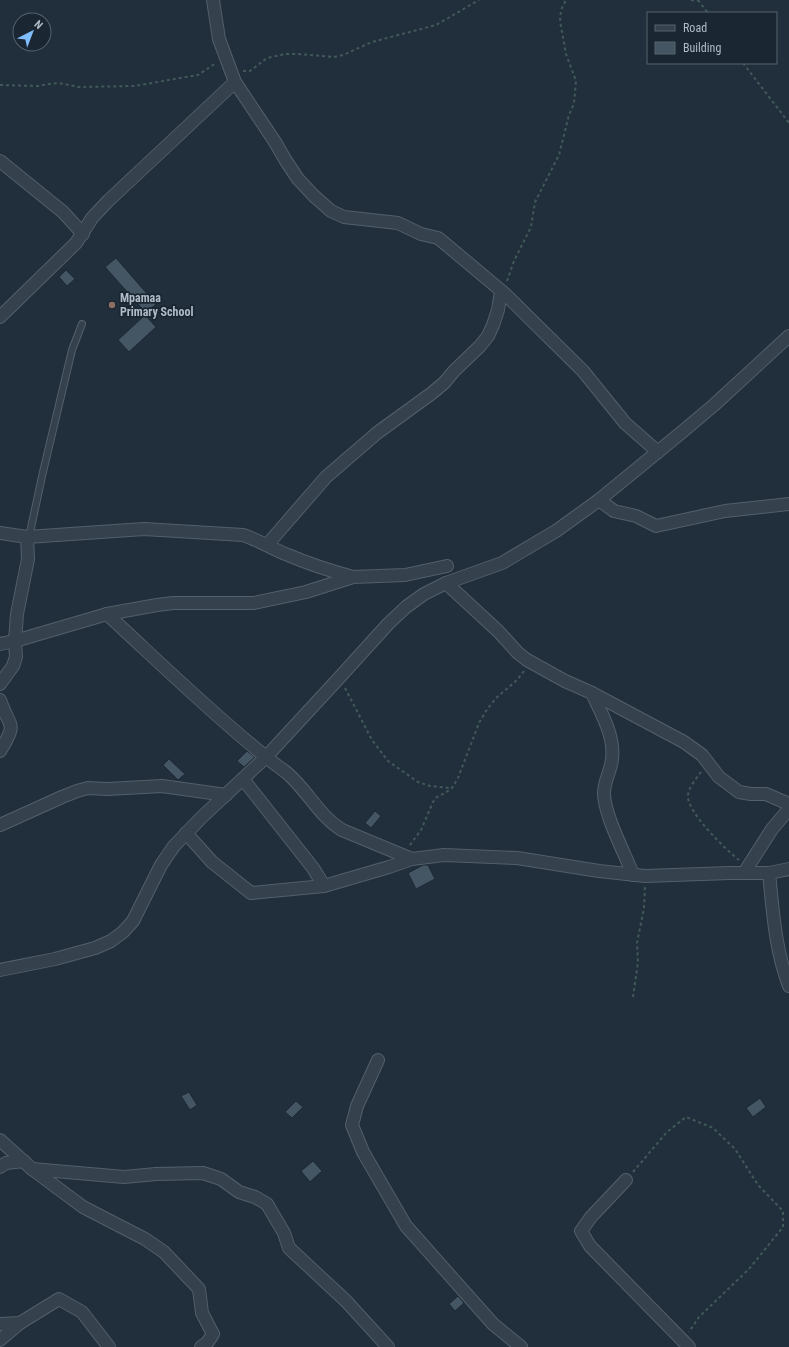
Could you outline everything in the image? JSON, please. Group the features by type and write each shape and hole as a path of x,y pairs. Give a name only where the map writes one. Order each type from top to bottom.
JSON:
{"street":[{"path":"213,0 219,39 231,69 234,82 298,179 331,211 344,217 398,223 422,234 438,238 502,292 583,372 626,423 658,452"},
{"path":"0,317 76,243 84,234 92,218 108,201 234,82"},
{"path":"0,162 63,212 84,234"},
{"path":"267,545 326,477 377,433 444,383 454,371 480,346 488,336 493,325 502,292"},
{"path":"0,970 55,959 95,948 111,941 123,932 133,921 160,865 174,846 266,757 388,624 402,611 424,594 446,583 502,563 556,531 599,500 658,452 714,405 789,336"},
{"path":"599,500 614,511 636,516 656,526 725,510 789,504"},
{"path":"1,533 28,537 144,529 243,535 326,570 353,577"},
{"path":"0,684 13,666 16,657 15,641 17,614 28,559 28,537"},
{"path":"0,644 107,614 173,603 254,603 306,592 353,577 405,575 448,566"},
{"path":"446,583 527,660 565,681 592,693 674,736 702,755 719,777 739,792 766,794 789,804"},
{"path":"107,614 201,700 300,785 321,813 334,825 342,830 407,857 455,855 517,858 599,871 645,876 746,870 769,873 789,869"},
{"path":"592,693 610,736 612,749 612,760 604,794 607,811 633,875"},
{"path":"0,700 12,727 11,734 0,751"},
{"path":"243,779 313,868 324,886"},
{"path":"0,825 70,794 88,788 107,789 162,786 226,796"},
{"path":"746,870 772,829 789,809"},
{"path":"186,833 212,862 251,893 324,886 383,870 407,857"},
{"path":"769,873 775,937 783,970 789,986"},
{"path":"378,1060 357,1106 352,1125 363,1152 406,1226 493,1324 521,1347"},
{"path":"0,1140 28,1165 83,1206 145,1239 164,1252 199,1289 202,1313 213,1334 207,1343 201,1347"},
{"path":"0,1166 6,1163 124,1177 156,1174 203,1174 221,1179 239,1192 255,1197 267,1204 284,1234 289,1248 346,1302 388,1347"},
{"path":"626,1180 591,1217 581,1231 590,1246 686,1344"},
{"path":"0,1340 20,1323 59,1300 82,1312 109,1347"},
{"path":"0,1324 20,1323"}],"lane":[{"path":"28,537 72,350 82,324"}],"path":[{"path":"231,69 250,71 267,58 285,54 334,57 343,56 372,42 436,25 479,0"},
{"path":"502,292 508,274 531,227 535,202 559,155 569,115 574,103 576,81 566,54 560,21 561,10 566,0"},
{"path":"691,0 698,1 707,12"},
{"path":"0,85 38,86 59,83 79,87 134,86 198,75 225,56"},
{"path":"744,64 789,123"},
{"path":"407,857 433,802 437,797 445,794 452,788 458,778 479,723 496,698 517,680 524,670 527,660"},
{"path":"339,678 372,740 388,761 418,782 430,786 452,788"},
{"path":"705,760 702,771 688,795 688,803 693,813 746,870"},
{"path":"633,997 638,962 637,943 644,908 645,876"},
{"path":"626,1180 667,1132 686,1117 713,1128 735,1149 758,1185 783,1211 783,1227 749,1269 699,1317 686,1344"}],"building":[{"path":"116,258 156,304 146,313 105,267"},
{"path":"66,270 75,279 67,286 59,277"},
{"path":"145,315 156,327 129,352 118,340"},
{"path":"247,751 255,757 244,767 237,761"},
{"path":"169,759 185,774 178,780 163,765"},
{"path":"375,811 381,816 371,828 365,823"},
{"path":"423,865 428,865 435,879 416,889 408,873"},
{"path":"189,1092 197,1105 190,1110 181,1096"},
{"path":"760,1098 766,1107 753,1117 746,1108"},
{"path":"296,1101 303,1107 292,1118 285,1112"},
{"path":"313,1161 322,1171 310,1182 301,1171"},
{"path":"458,1296 464,1303 455,1311 449,1304"}],"place":[{"name":"Mpamaa Primary School","path":"112,305"}]}
